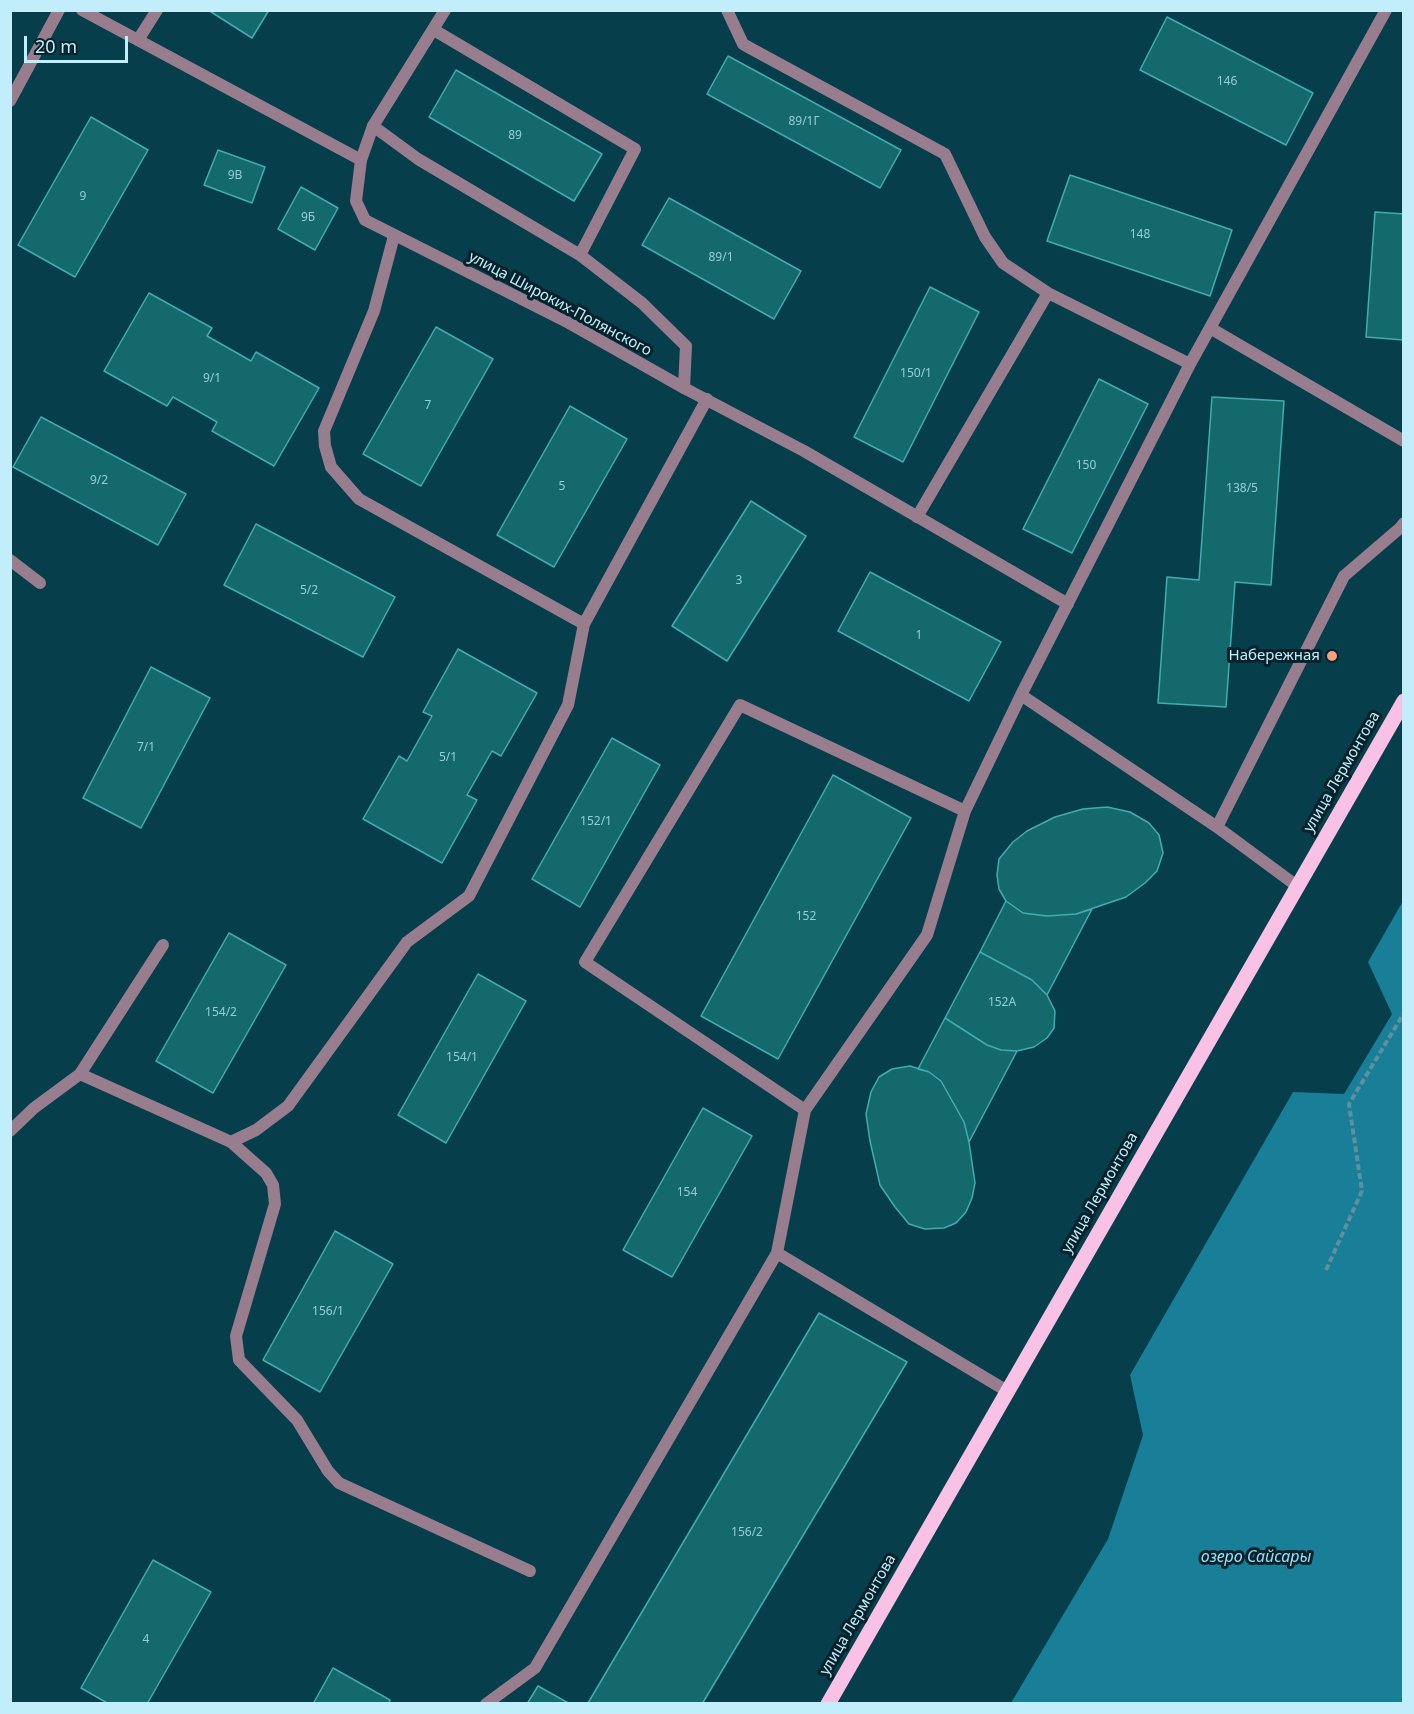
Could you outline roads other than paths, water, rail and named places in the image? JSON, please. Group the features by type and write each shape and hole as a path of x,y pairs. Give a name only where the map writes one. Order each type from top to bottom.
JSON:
{"main road":[{"name":"улица Лермонтова","path":"828,1704 1404,701"}],"street":[{"path":"10,101 60,10"},
{"path":"82,10 361,160"},
{"path":"138,40 157,10"},
{"name":"улица Широких-Полянского","path":"445,10 373,126 361,160 356,201 365,220 569,323 684,388 804,451 1068,604"},
{"path":"728,10 743,44 945,154 985,237 1003,263 1048,293 1190,364"},
{"path":"486,1704 535,1668 777,1253 805,1110 927,935 965,811 1021,695 1190,364 1386,10"},
{"path":"434,30 635,149 580,255"},
{"path":"373,126 418,159 580,255 642,303 686,346 684,388"},
{"path":"394,236 374,311 324,431 325,446 331,467 359,499 584,624"},
{"path":"917,517 1048,293"},
{"path":"1210,328 1404,441"},
{"path":"231,1142 256,1130 288,1106 407,942 469,896 568,705 584,624 707,399"},
{"path":"1217,827 1344,576 1404,522"},
{"path":"10,560 40,583"},
{"path":"1021,695 1217,827 1297,886"},
{"path":"805,1110 585,962 740,705 965,811"},
{"path":"10,1131 34,1108 80,1074 163,945"},
{"path":"80,1074 231,1142 266,1173 273,1185 275,1204 236,1336 239,1360 297,1420 328,1471 339,1483 530,1571"},
{"path":"777,1253 1007,1391"}],"water":[{"name":"озеро Сайсары","path":"1403,901 1403,1703 1011,1703 1108,1539 1143,1435 1130,1375 1293,1092 1344,1094 1392,1014 1368,962"}],"place":[{"name":"Набережная","path":"1332,656"}]}
